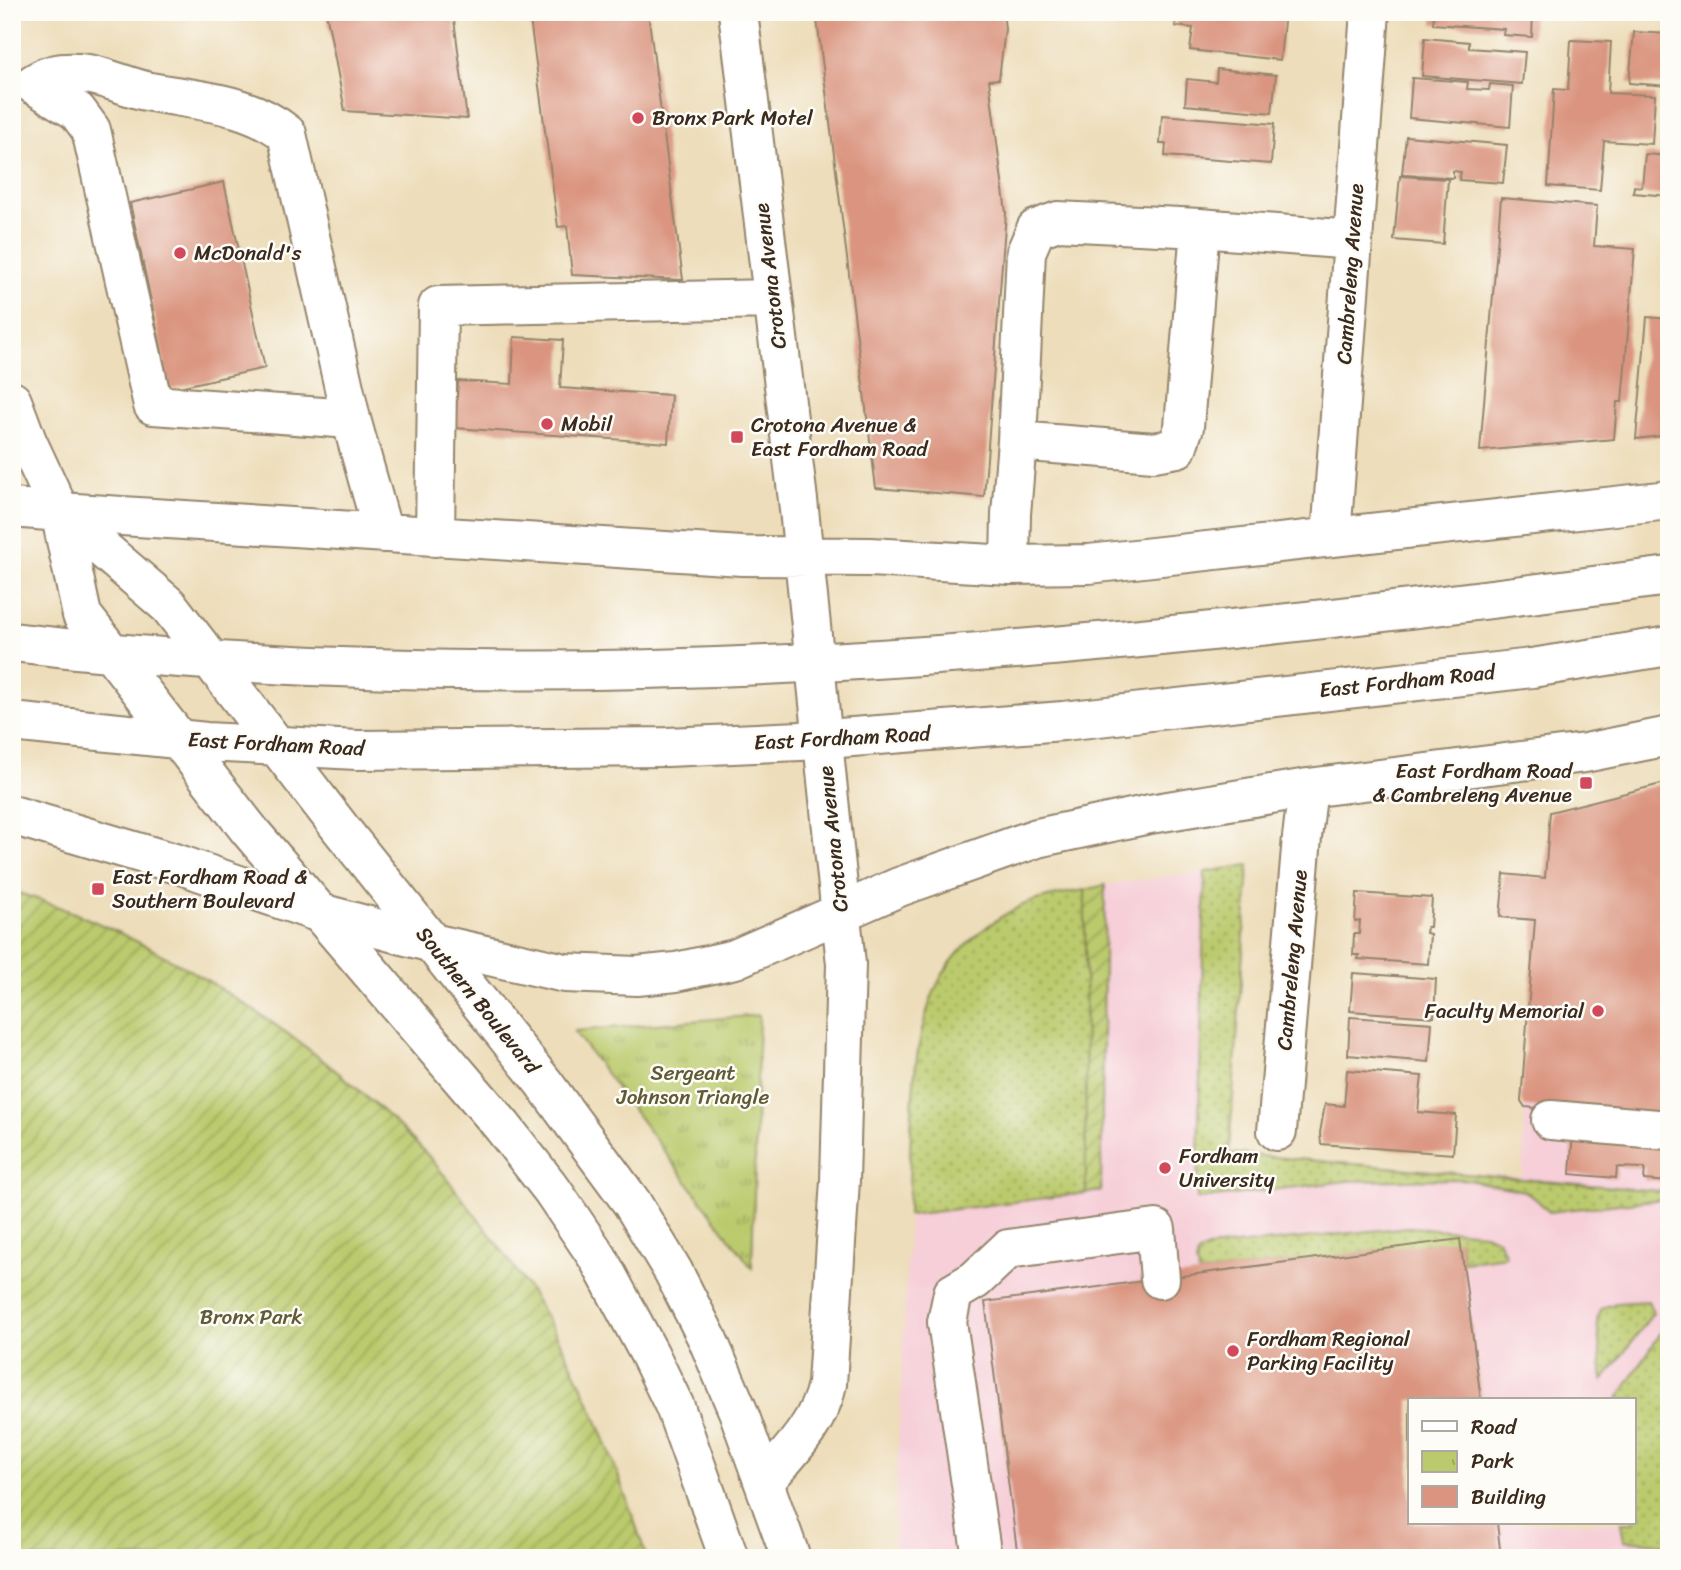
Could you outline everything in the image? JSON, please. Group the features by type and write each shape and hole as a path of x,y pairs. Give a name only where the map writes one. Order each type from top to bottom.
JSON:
{"main road":[{"name":"Crotona Avenue","path":"738,12 804,556 846,964 838,1221 827,1384 824,1398 810,1428 764,1482"},
{"name":"Cambreleng Avenue","path":"1331,537 1370,12"},
{"path":"22,86 48,74 81,73 144,90 254,113 287,134 351,419 383,533"},
{"path":"22,86 77,111 90,130 153,405 351,419"},
{"path":"90,130 144,90"},
{"path":"1010,565 1026,252 1036,229 1058,221 1353,240"},
{"path":"1017,441 1154,452 1177,448 1184,427 1199,228"},
{"path":"436,537 438,306 772,299"},
{"name":"Southern Boulevard","path":"12,401 27,441 60,512 82,615 250,831 502,1126 552,1190 598,1258 629,1312 675,1408 729,1558"},
{"path":"12,508 742,556 1010,565 1089,564 1669,500"},
{"name":"Southern Boulevard","path":"60,512 169,606 341,829 583,1134 632,1203 673,1271 708,1338 738,1411 791,1558"},
{"path":"12,642 159,657 295,666 555,670 730,666 955,655 1085,645 1669,576"},
{"name":"East Fordham Road","path":"12,722 206,742 357,750 720,745 925,733 1063,721 1532,668 1669,646"},
{"path":"12,815 181,865 317,912 432,943 565,973 637,976 676,972 734,958 899,887 1037,838 1150,814 1308,788 1585,753 1669,736"},
{"name":"Cambreleng Avenue","path":"1278,1131 1308,788"},
{"path":"1551,1120 1669,1130"},
{"path":"982,1558 947,1322 953,1293 975,1280 1009,1249 1156,1229 1160,1279"}],"shaded area":[{"name":"Fordham University","path":"1669,782 1669,1558 893,1558 916,1065 920,1035 929,1007 943,974 962,948 1024,905 1105,885 1249,865 1229,1153 1522,1177 1525,1107 1521,1101 1538,877 1545,877 1550,812"}],"green space":[{"path":"1249,865 1229,1153 1669,1192 1669,1235 1666,1232 1663,1199 1549,1212 1524,1191 1463,1179 1347,1181 1197,1199 1205,872"},
{"path":"1105,885 1101,1191 1086,1193 1085,890"},
{"path":"1085,890 1086,1193 908,1215 911,1123 917,1059 922,1028 931,999 943,974 968,943 989,925 1012,911 1038,900"},
{"name":"Bronx Park","path":"12,891 67,910 123,935 178,963 232,996 333,1068 426,1153 513,1265 560,1342 597,1421 647,1558 12,1558"},
{"name":"Sergeant Johnson Triangle","path":"759,1015 752,1268 574,1031"},
{"path":"1409,1227 1485,1233 1498,1239 1506,1256 1463,1262 1460,1240 1199,1274 1196,1264 1198,1254 1208,1248"},
{"path":"1648,1301 1653,1313 1603,1381 1597,1320 1602,1308 1616,1303"},
{"path":"1664,1328 1669,1344 1669,1544 1624,1540 1621,1524 1636,1524 1636,1398 1618,1398"}],"building":[{"path":"326,12 453,12 467,119 345,111"},
{"path":"529,12 648,12 683,280 572,275 567,226 558,227"},
{"path":"816,12 1003,12 1005,29 999,79 989,80 1006,213 984,497 876,488"},
{"path":"1177,12 1285,12 1280,60 1190,50 1193,28 1175,26"},
{"path":"1434,12 1533,12 1532,37 1503,35 1504,29 1433,24"},
{"path":"1634,32 1669,34 1669,86 1629,83"},
{"path":"1425,38 1469,42 1469,48 1525,52 1522,84 1422,76"},
{"path":"1571,40 1611,42 1608,93 1655,95 1652,144 1604,141 1600,190 1548,186 1554,89 1568,90"},
{"path":"1217,69 1276,75 1272,113 1185,105 1187,79 1216,82"},
{"path":"1412,78 1468,82 1467,89 1489,90 1490,84 1513,86 1510,127 1409,118"},
{"path":"1162,115 1274,124 1271,164 1165,156 1166,144 1160,144"},
{"path":"1406,136 1507,145 1503,183 1459,180 1461,172 1453,171 1453,178 1402,174"},
{"path":"1645,154 1669,156 1669,196 1633,193 1634,186 1642,187"},
{"path":"1400,176 1448,179 1443,244 1394,240"},
{"path":"224,182 265,368 170,389 130,203"},
{"path":"1501,198 1597,206 1594,246 1635,249 1622,402 1617,402 1614,439 1480,451"},
{"path":"1647,317 1669,319 1669,435 1636,439"},
{"path":"514,337 563,340 560,388 671,395 668,443 455,428 458,381 512,384"},
{"name":"Faculty Memorial","path":"1669,782 1669,1118 1525,1107 1521,1101 1535,920 1500,917 1504,874 1545,878 1550,812"},
{"path":"1357,893 1432,898 1430,927 1427,927 1426,933 1430,934 1428,964 1358,959 1359,955 1353,955 1354,934 1359,934 1360,921 1355,922"},
{"path":"1353,973 1436,979 1434,1017 1350,1011"},
{"path":"1350,1017 1432,1023 1429,1062 1348,1055"},
{"path":"1347,1070 1422,1076 1418,1112 1456,1115 1453,1154 1321,1144 1325,1104 1344,1106"},
{"path":"1573,1131 1669,1139 1669,1182 1644,1180 1645,1168 1617,1167 1616,1178 1570,1174"},
{"name":"Fordham Regional Parking Facility","path":"1460,1239 1481,1398 1408,1398 1408,1524 1497,1524 1501,1558 1018,1558 985,1302"}],"place":[{"name":"Bronx Park Motel","path":"638,118"},
{"name":"McDonald's","path":"180,253"},
{"name":"Mobil","path":"547,424"},
{"name":"Crotona Avenue & East Fordham Road","path":"737,437"},
{"name":"East Fordham Road & Cambreleng Avenue","path":"1586,783"},
{"name":"East Fordham Road & Southern Boulevard","path":"98,889"},
{"name":"Faculty Memorial","path":"1598,1011"},
{"name":"Fordham University","path":"1165,1168"},
{"name":"Fordham Regional Parking Facility","path":"1233,1351"}]}
